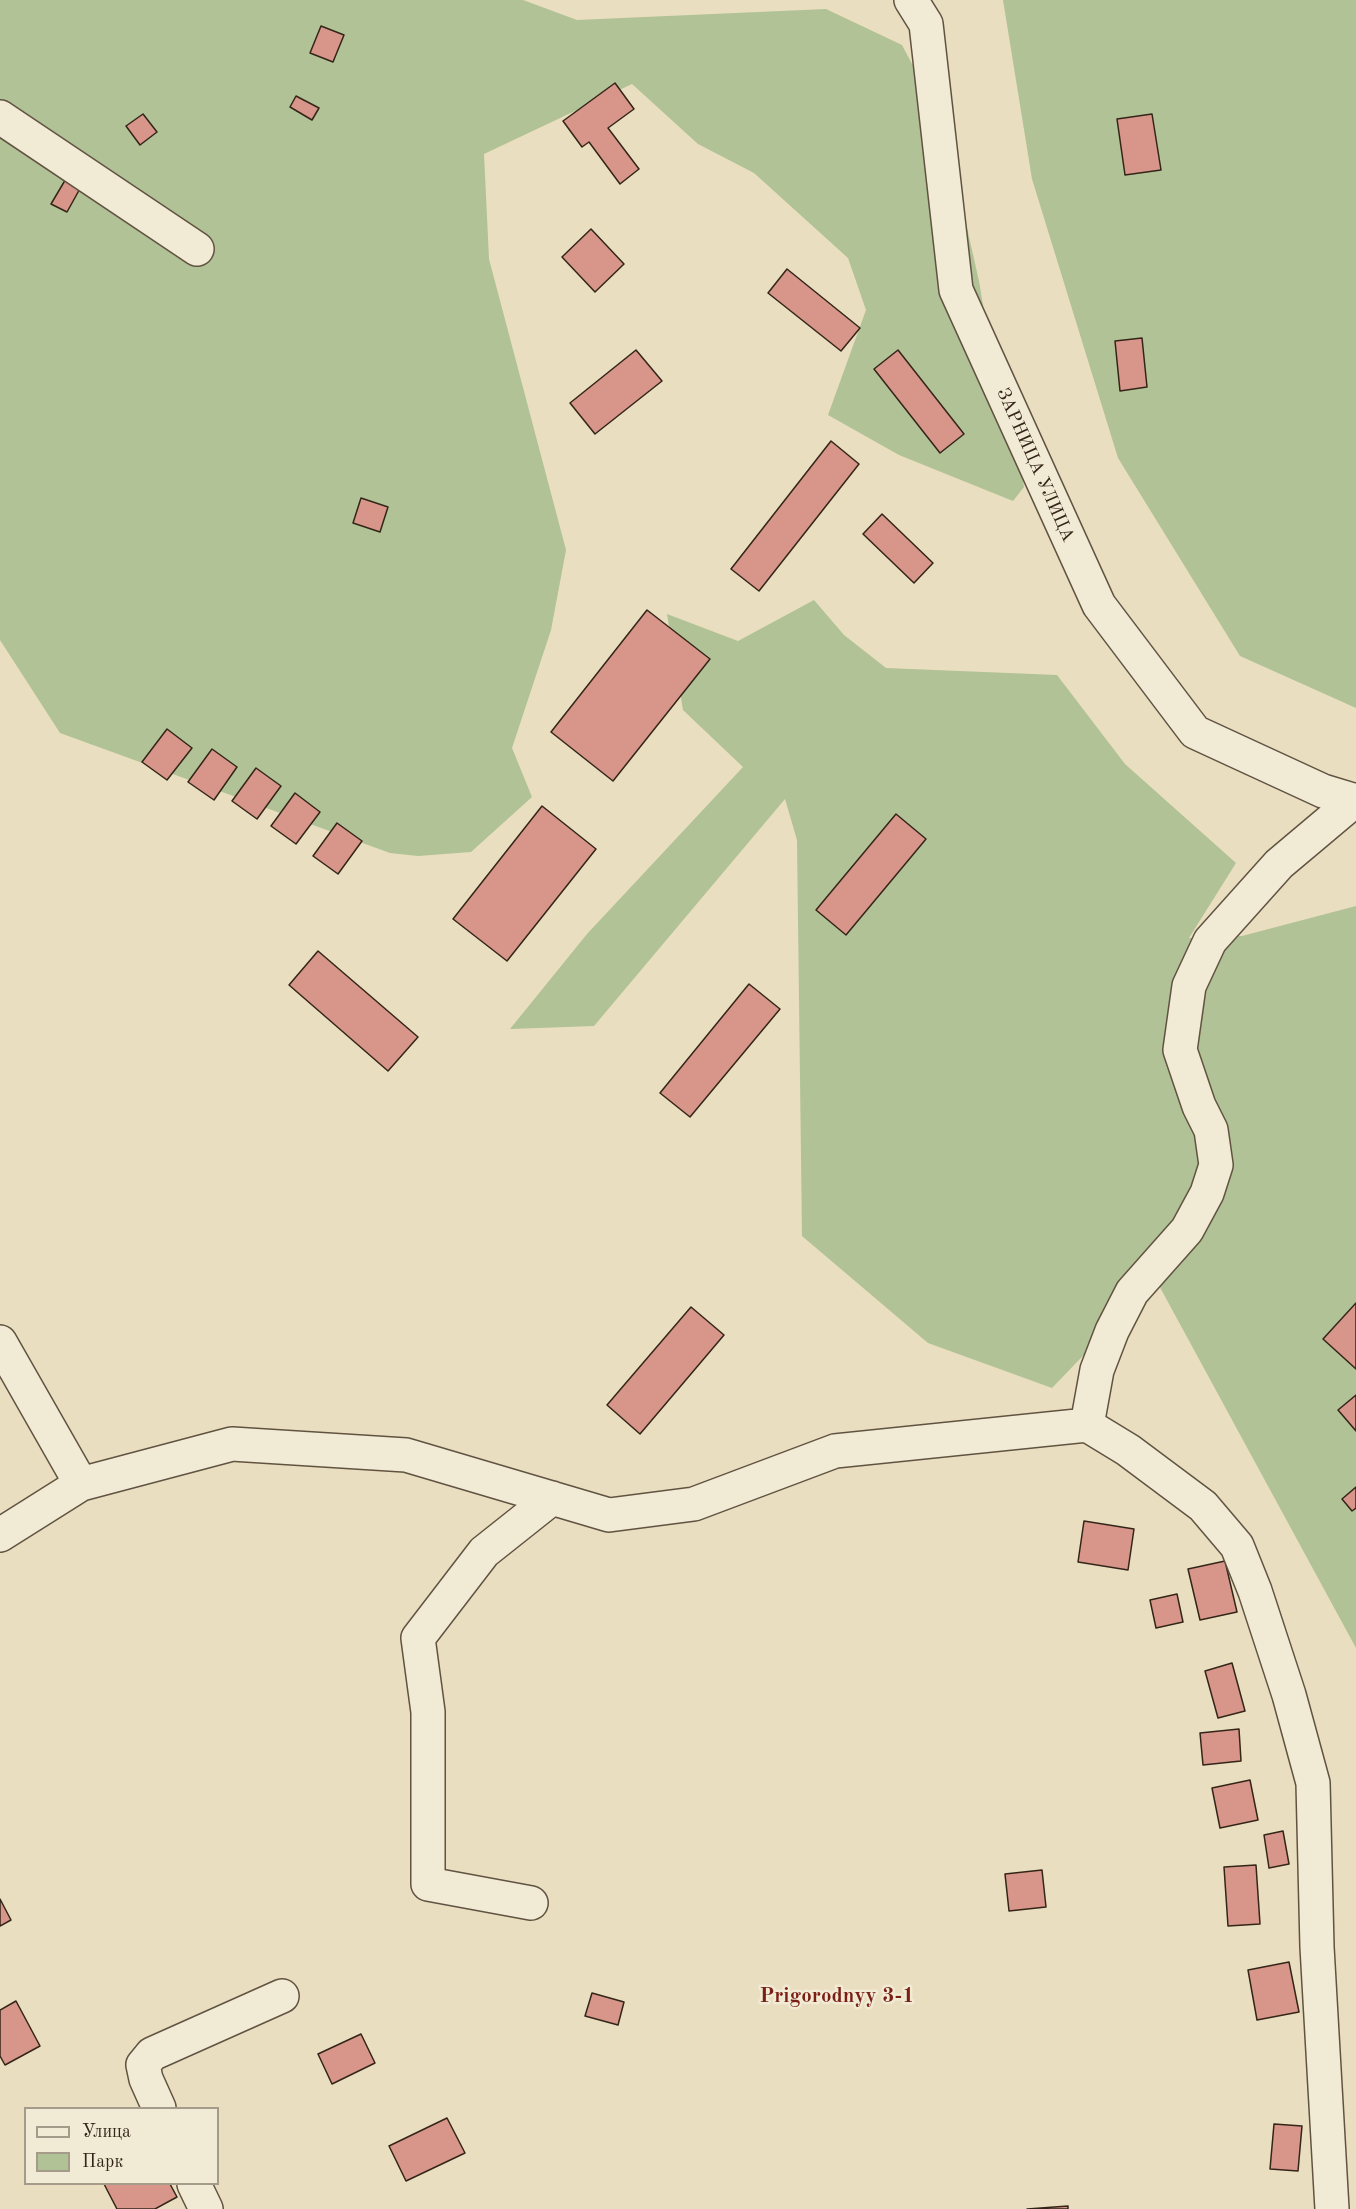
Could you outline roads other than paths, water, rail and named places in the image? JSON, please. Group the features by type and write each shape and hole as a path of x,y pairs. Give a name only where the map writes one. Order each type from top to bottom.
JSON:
{"street":[{"name":"ЗАРНИЦА УЛИЦА","path":"911,0 926,24 956,290 1099,605 1195,732 1323,792 1355,800"},
{"path":"0,117 197,249"},
{"path":"1087,1425 1097,1370 1112,1331 1132,1292 1187,1230 1207,1193 1215,1165 1211,1130 1199,1106 1180,1050 1189,986 1209,941 1279,864 1355,800"},
{"path":"0,1342 81,1484"},
{"path":"0,1535 81,1484 232,1444 406,1455 609,1515 694,1504 835,1450 1087,1425 1128,1450 1203,1506 1237,1546 1255,1591 1289,1695 1313,1783 1317,1947 1332,2209"},
{"path":"531,1903 428,1884 428,1712 418,1638 484,1552 552,1498"},
{"path":"158,2107 146,2079 143,2065 152,2054 282,1996"},
{"path":"194,2185 206,2209"}],"district":[{"name":"Prigorodnyy 3-1","path":"837,1996"}]}
